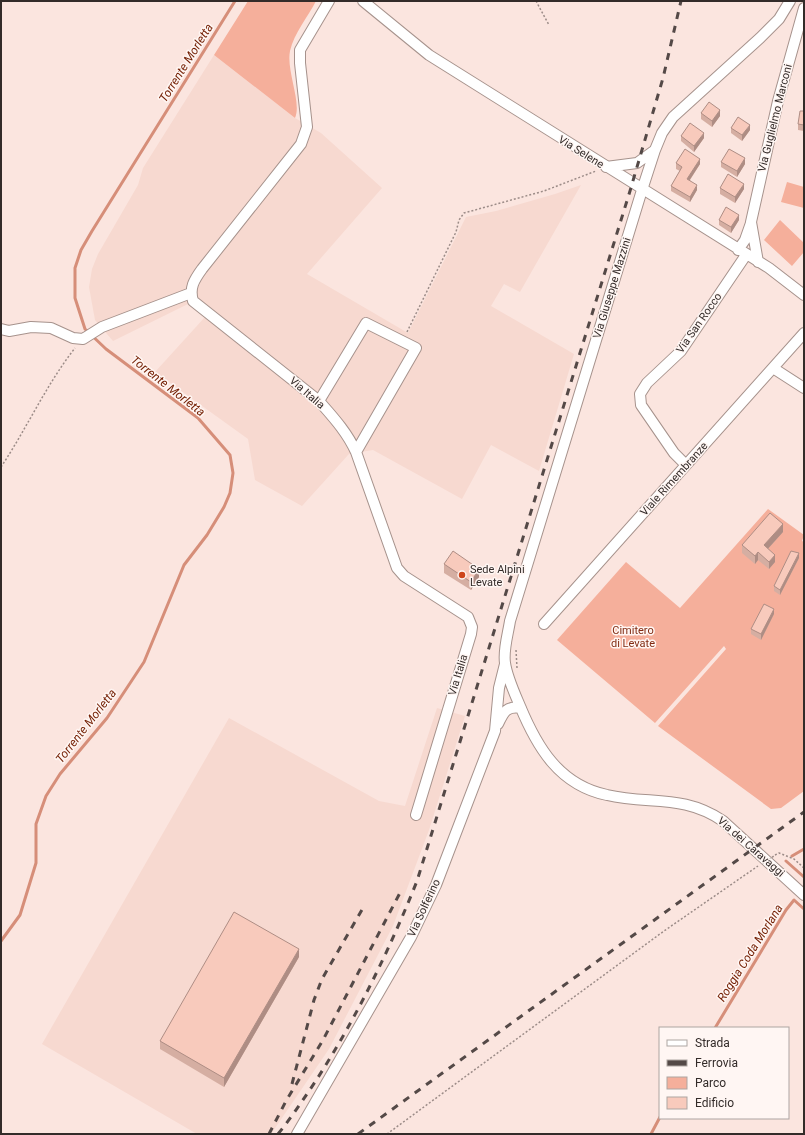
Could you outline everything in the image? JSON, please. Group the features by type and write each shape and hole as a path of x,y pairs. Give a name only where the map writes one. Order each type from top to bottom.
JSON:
{"street":[{"path":"1,329 9,331 31,327 51,328 73,338 83,339 102,327 191,293 193,282 202,269 301,144 307,126 300,50 330,1"},
{"name":"Via Selene","path":"362,1 429,55 601,169 642,190 742,252 804,295"},
{"name":"Via Guglielmo Marconi","path":"742,252 751,222 778,101 803,12 793,2"},
{"name":"Via Giuseppe Mazzini","path":"505,662 510,621 642,190 662,133 673,117 760,38 793,2"},
{"path":"601,169 637,163 655,150"},
{"name":"Via Guglielmo Marconi","path":"751,222 758,262"},
{"name":"Via San Rocco","path":"686,465 674,453 641,405 640,394 647,383 681,351 742,252"},
{"name":"Via Italia","path":"191,293 193,301 318,401 348,436 356,452 397,568 404,576 468,617 472,627 416,815"},
{"path":"318,401 366,323 416,348 356,452"},
{"name":"Viale Rimembranze","path":"544,624 804,333"},
{"path":"773,368 804,388"},
{"name":"Via dei Caravaggi","path":"505,662 513,689 532,734 543,752 553,764 568,776 584,786 604,795 627,799 673,801 708,811 723,821 804,895"},
{"name":"Via Solferino","path":"297,1134 411,937 436,885 495,731 497,704 505,662"},
{"path":"497,704 502,695 513,689"},
{"path":"495,731 504,711 512,707 521,708"}],"path":[{"path":"536,1 549,25"},
{"path":"402,341 464,213 544,191 601,169"},
{"path":"1,467 22,435 62,365 83,339"},
{"path":"515,647 517,669"},
{"path":"387,1134 664,931 774,856 779,853 787,855 804,868"}],"shaded area":[{"path":"214,55 295,118 321,133 382,188 307,274 408,333 466,217 496,211 581,185 520,292 504,284 491,306 574,354 539,471 491,445 462,499 373,450 349,454 302,506 255,480 248,439 155,372 205,317 188,304 113,341 95,320 89,287 92,269 98,254 138,185 143,168"},
{"path":"437,708 465,716 429,830 393,926 329,1049 271,1134 197,1134 42,1044 229,718 379,801 405,806"}],"green space":[{"path":"248,1 316,1 298,31 290,51 290,67 297,104 295,118 214,55"},
{"path":"787,182 804,187 804,208 781,202"},
{"path":"780,220 804,243 804,252 792,266 764,240"},
{"name":"Cimitero di Levate","path":"768,509 804,535 802,541 804,542 804,791 781,808 771,809 658,726 726,649 724,646 655,723 557,640 626,562 680,608"}],"building":[{"path":"709,102 720,110 712,121 701,113"},
{"path":"800,111 804,111 804,125 798,124"},
{"path":"738,117 750,125 742,135 731,128"},
{"path":"690,123 704,133 694,146 681,136"},
{"path":"685,149 700,159 687,179 697,185 690,197 671,186 682,167 676,163"},
{"path":"729,149 745,158 737,171 721,162"},
{"path":"728,174 744,184 735,197 720,188"},
{"path":"726,207 739,215 731,227 719,220"},
{"path":"770,513 783,524 764,545 775,555 769,562 758,552 755,556 742,545"},
{"path":"453,551 479,569 471,582 444,564"},
{"path":"791,551 799,553 780,590 774,586"},
{"path":"764,604 774,609 761,634 751,629"},
{"path":"234,912 299,949 224,1078 160,1041"}],"waterway":[{"name":"Torrente Morletta","path":"1,941 20,915 36,863 36,824 46,796 60,774 107,718 144,662 184,565 207,535 224,507 230,493 233,473 230,455 198,418 106,349 85,329 75,298 75,268 81,250 92,231 235,1"},
{"name":"Roggia Coda Morlana","path":"792,856 804,849"},
{"name":"Roggia Coda Morlana","path":"786,861 804,877"},
{"name":"Roggia Coda Morlana","path":"716,1027 786,910 794,900 804,909"},
{"name":"Roggia Coda Morlana","path":"651,1134 659,1119"}],"railway":[{"path":"278,1134 315,1082 358,1009 395,933 417,881 630,191 663,78 681,1"},
{"path":"358,1134 804,812"},
{"path":"269,1134 286,1101 323,1040 402,889"},
{"path":"292,1084 314,1000 322,979 363,908"}],"place":[{"name":"Sede Alpini Levate","path":"462,575"}]}
